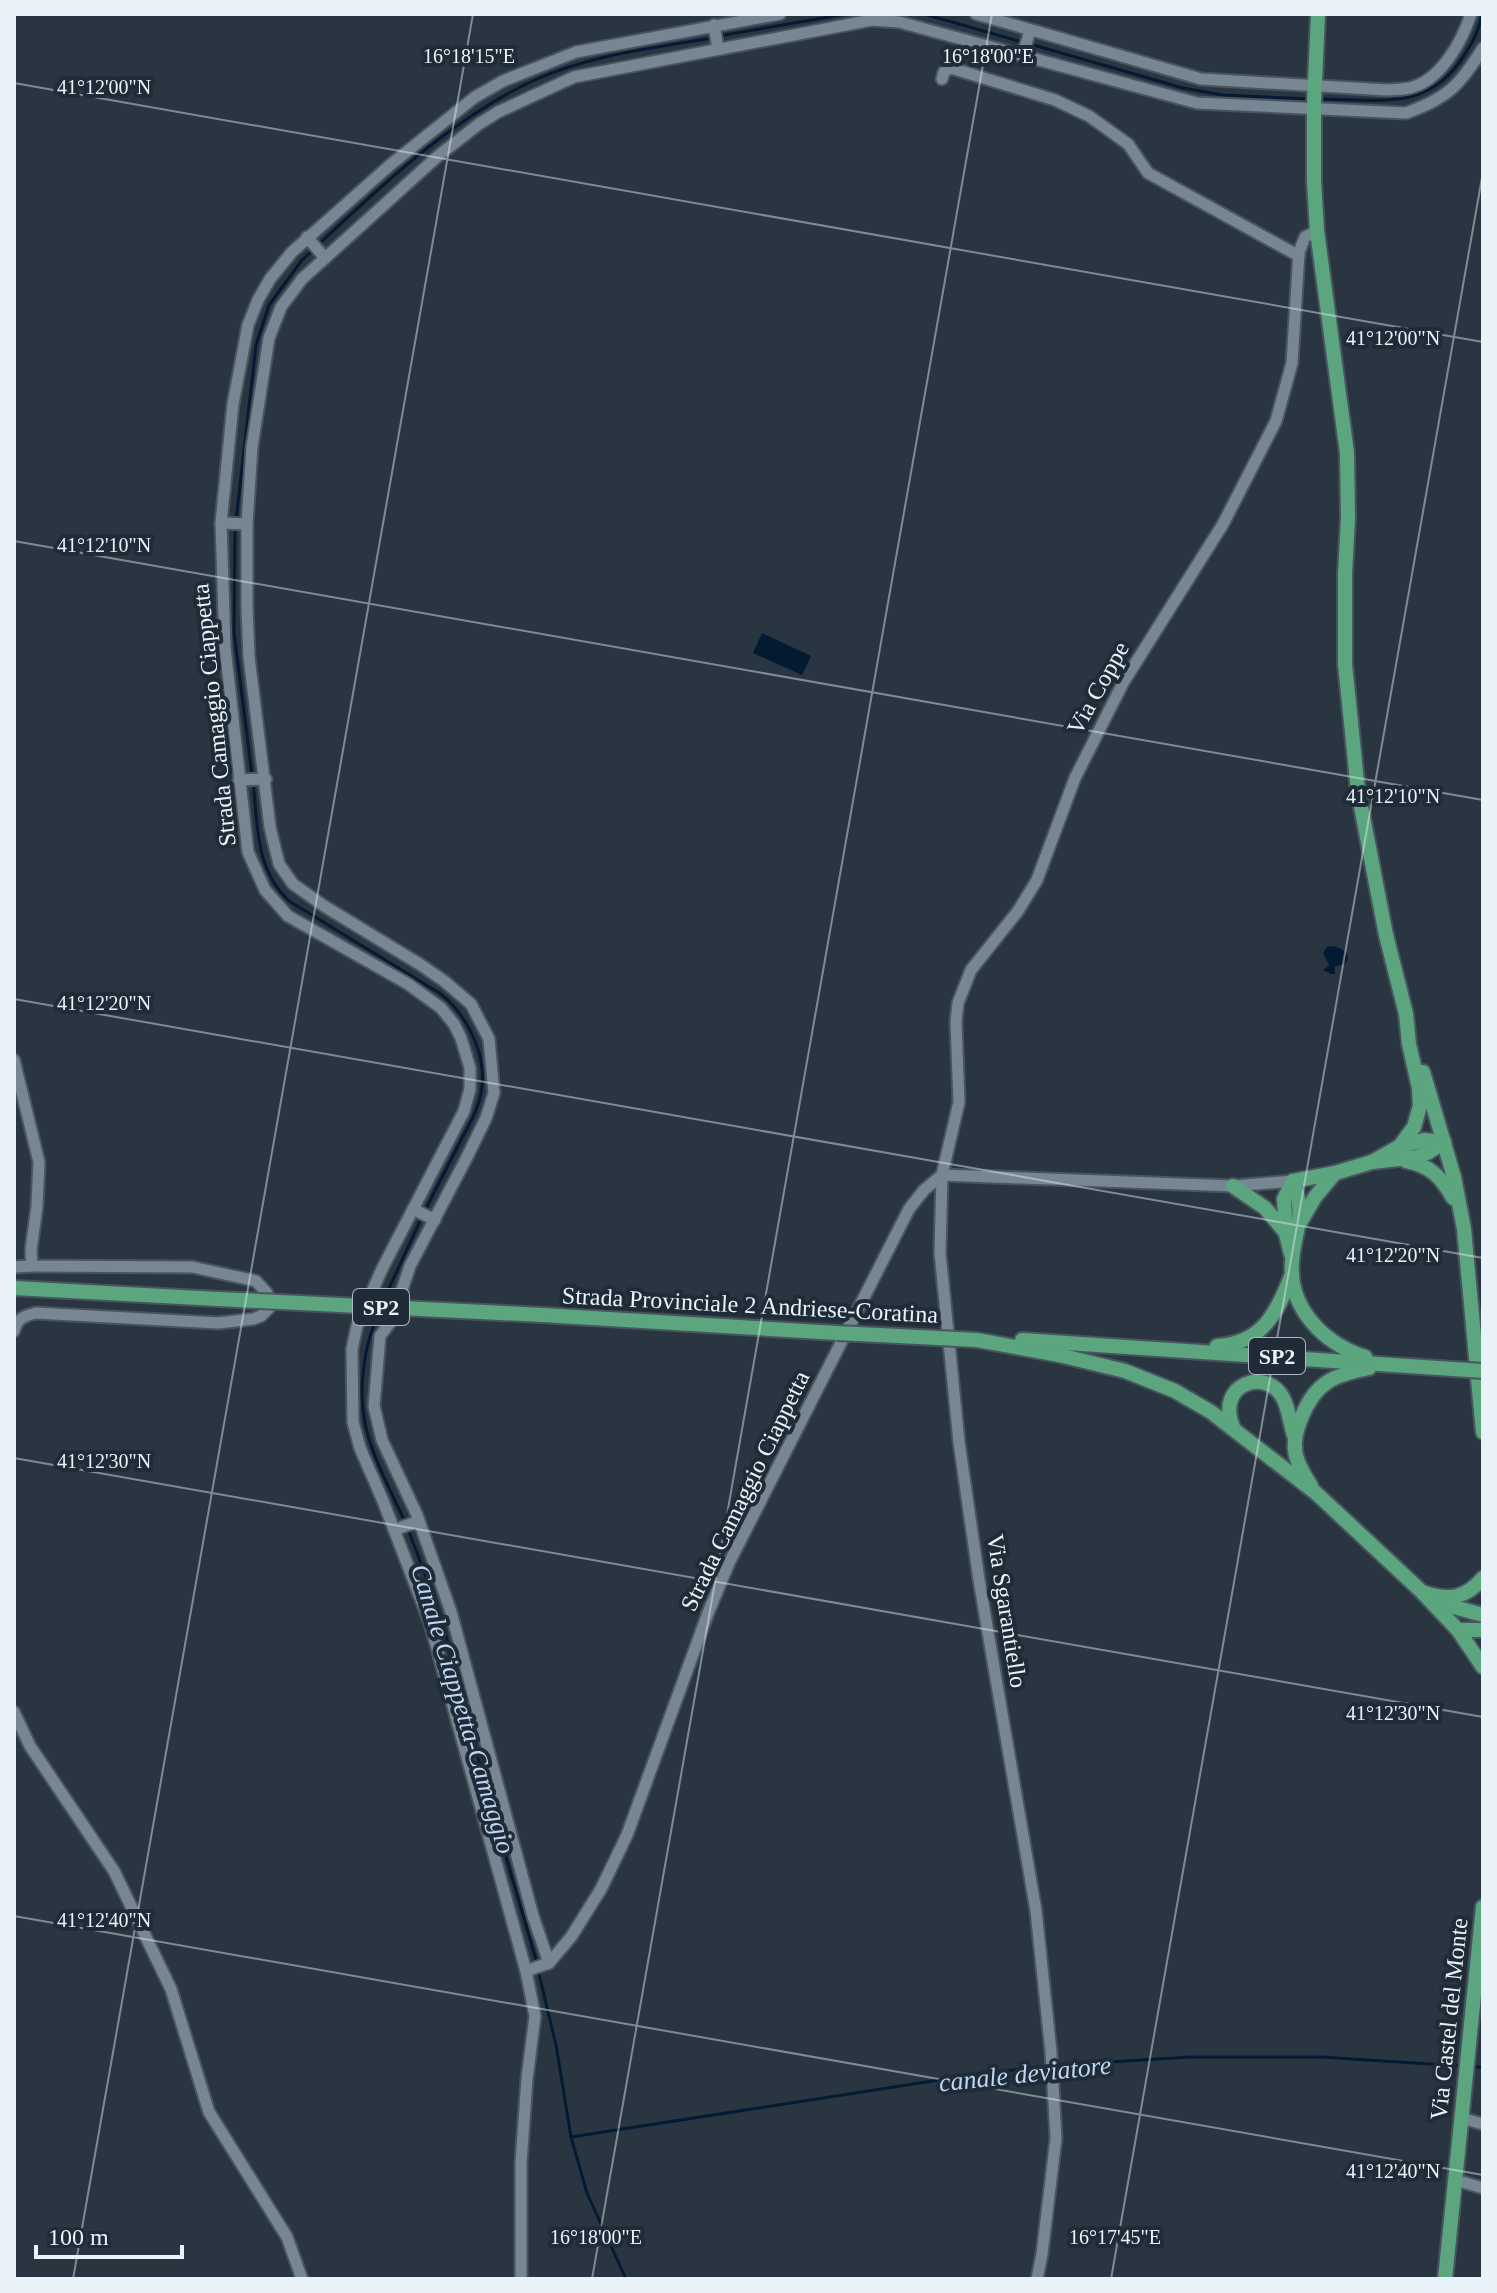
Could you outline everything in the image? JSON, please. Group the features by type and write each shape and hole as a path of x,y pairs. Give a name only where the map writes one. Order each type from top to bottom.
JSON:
{"main road":[{"path":"1318,14 1314,181 1317,231 1347,453 1345,664 1358,791 1386,935 1461,1212 1483,1432"},
{"path":"1397,1153 1414,1127 1420,1106 1406,1014"},
{"path":"1293,1181 1335,1173 1397,1153 1427,1153 1444,1142"},
{"path":"1397,1153 1435,1172 1461,1212"},
{"path":"1301,1221 1315,1197 1335,1173"},
{"path":"1293,1181 1300,1200 1301,1221 1292,1258 1292,1274 1301,1307 1311,1323 1334,1343 1385,1364"},
{"path":"1292,1258 1286,1234 1284,1199 1293,1181"},
{"path":"1233,1186 1265,1208 1286,1234"},
{"path":"1169,1350 1233,1345 1261,1330 1279,1308 1292,1274"},
{"name":"Strada Provinciale 2 Andriese-Coratina","path":"14,1288 837,1333 1023,1340 1483,1371"},
{"path":"977,1340 1125,1371 1175,1391 1233,1427 1263,1454 1316,1493 1421,1591 1458,1630 1483,1667"},
{"path":"1294,1435 1310,1396 1330,1379 1385,1364"},
{"path":"1233,1427 1228,1416 1229,1400 1233,1394 1243,1385 1256,1382 1273,1386 1283,1398 1294,1435 1295,1453 1316,1493"},
{"path":"1439,1598 1462,1595 1483,1578"},
{"path":"1421,1591 1454,1607 1483,1615"},
{"path":"1458,1630 1483,1630"},
{"name":"Via Castel del Monte","path":"1445,2279 1483,1907"}],"street":[{"name":"Strada Camaggio Ciappetta","path":"521,2279 521,2163 535,2016 528,1970 430,1623 360,1448 353,1422 352,1349 357,1326 382,1269 464,1111 470,1089 470,1068 461,1038 441,1008 408,984 288,916 265,890 248,852 223,614 221,523 233,404 248,325 270,279 307,237 475,97 503,81 576,52 780,14"},
{"path":"976,14 1201,79 1406,113 1432,104 1454,88 1465,77 1483,48"},
{"path":"528,1970 546,1964 451,1612 419,1521 382,1440 374,1406 380,1336 401,1313 402,1290 410,1266 486,1118 494,1093 489,1039 471,1004 421,965 293,884 279,864 270,827 249,657 247,524 252,447 269,338 281,307 302,279 438,156 498,112 574,77 872,20 899,22 1197,103 1314,98 1412,87 1432,77 1449,58 1471,14"},
{"path":"714,25 718,49"},
{"path":"1023,55 1030,30"},
{"path":"942,79 944,72 951,68 1066,104 1128,144 1148,173 1299,256 1305,237 1317,231"},
{"path":"1437,72 1454,88"},
{"path":"307,237 325,258"},
{"name":"Via Coppe","path":"942,1175 959,1102 956,1022 963,986 983,952 1018,911 1037,880 1075,778 1123,683 1223,524 1276,421 1292,363 1299,256"},
{"path":"221,523 247,524"},
{"path":"239,780 266,779"},
{"path":"408,984 421,965"},
{"path":"14,1060 39,1162 32,1266"},
{"name":"Strada Camaggio Ciappetta","path":"546,1964 571,1937 588,1911 627,1835 729,1563 909,1209 924,1190 942,1175"},
{"path":"942,1175 1233,1186 1293,1181"},
{"name":"Via Sgarantiello","path":"942,1175 940,1253 959,1442 979,1580 1036,1911 1054,2076 1056,2138 1037,2279"},
{"path":"413,1209 435,1220"},
{"path":"14,1267 192,1267 256,1281 267,1293 269,1308 253,1319 218,1323 19,1312 14,1331"},
{"path":"394,1530 419,1521"},
{"path":"14,1712 30,1746 114,1871 171,1989 209,2112 287,2237 302,2279"},
{"path":"473,1779 495,1774"},
{"path":"1461,2118 1483,2124"},
{"path":"1455,2180 1483,2188"}],"water":[{"path":"762,633 811,656 802,675 753,653"},
{"path":"1334,946 1344,951 1348,958 1345,964 1335,966 1335,974 1331,974 1323,970 1329,965 1323,953 1327,947"}],"waterway":[{"name":"Canale Ciappetta-Camaggio","path":"719,36 846,14"},
{"name":"Canale Ciappetta-Camaggio","path":"924,14 1022,42"},
{"name":"Canale Ciappetta-Camaggio","path":"1319,99 1401,99 1435,86 1451,73 1465,54 1476,35 1482,14"},
{"name":"Canale Ciappetta-Camaggio","path":"318,245 420,154 505,95 578,64 622,53 712,38"},
{"name":"Canale Ciappetta-Camaggio","path":"1030,44 1183,88 1223,95 1311,99"},
{"name":"Canale Ciappetta-Camaggio","path":"236,520 256,345 269,305 313,250"},
{"name":"Canale Ciappetta-Camaggio","path":"235,528 234,632 252,775"},
{"name":"Canale Ciappetta-Camaggio","path":"253,782 260,846 278,889 289,901 441,994 460,1014 474,1038 482,1065 480,1100 425,1211"},
{"name":"Canale Ciappetta-Camaggio","path":"383,1301 422,1217"},
{"name":"Canale Ciappetta-Camaggio","path":"379,1312 364,1366 363,1409 372,1448 405,1522"},
{"name":"Canale Ciappetta-Camaggio","path":"408,1529 441,1617 537,1963"},
{"name":"Canale Ciappetta-Camaggio","path":"538,1970 556,2045 571,2137 587,2193 626,2279"},
{"name":"canale deviatore","path":"571,2137 978,2074 1060,2065 1191,2057 1321,2057 1461,2066"},
{"name":"canale deviatore","path":"1473,2067 1483,2067"}]}
